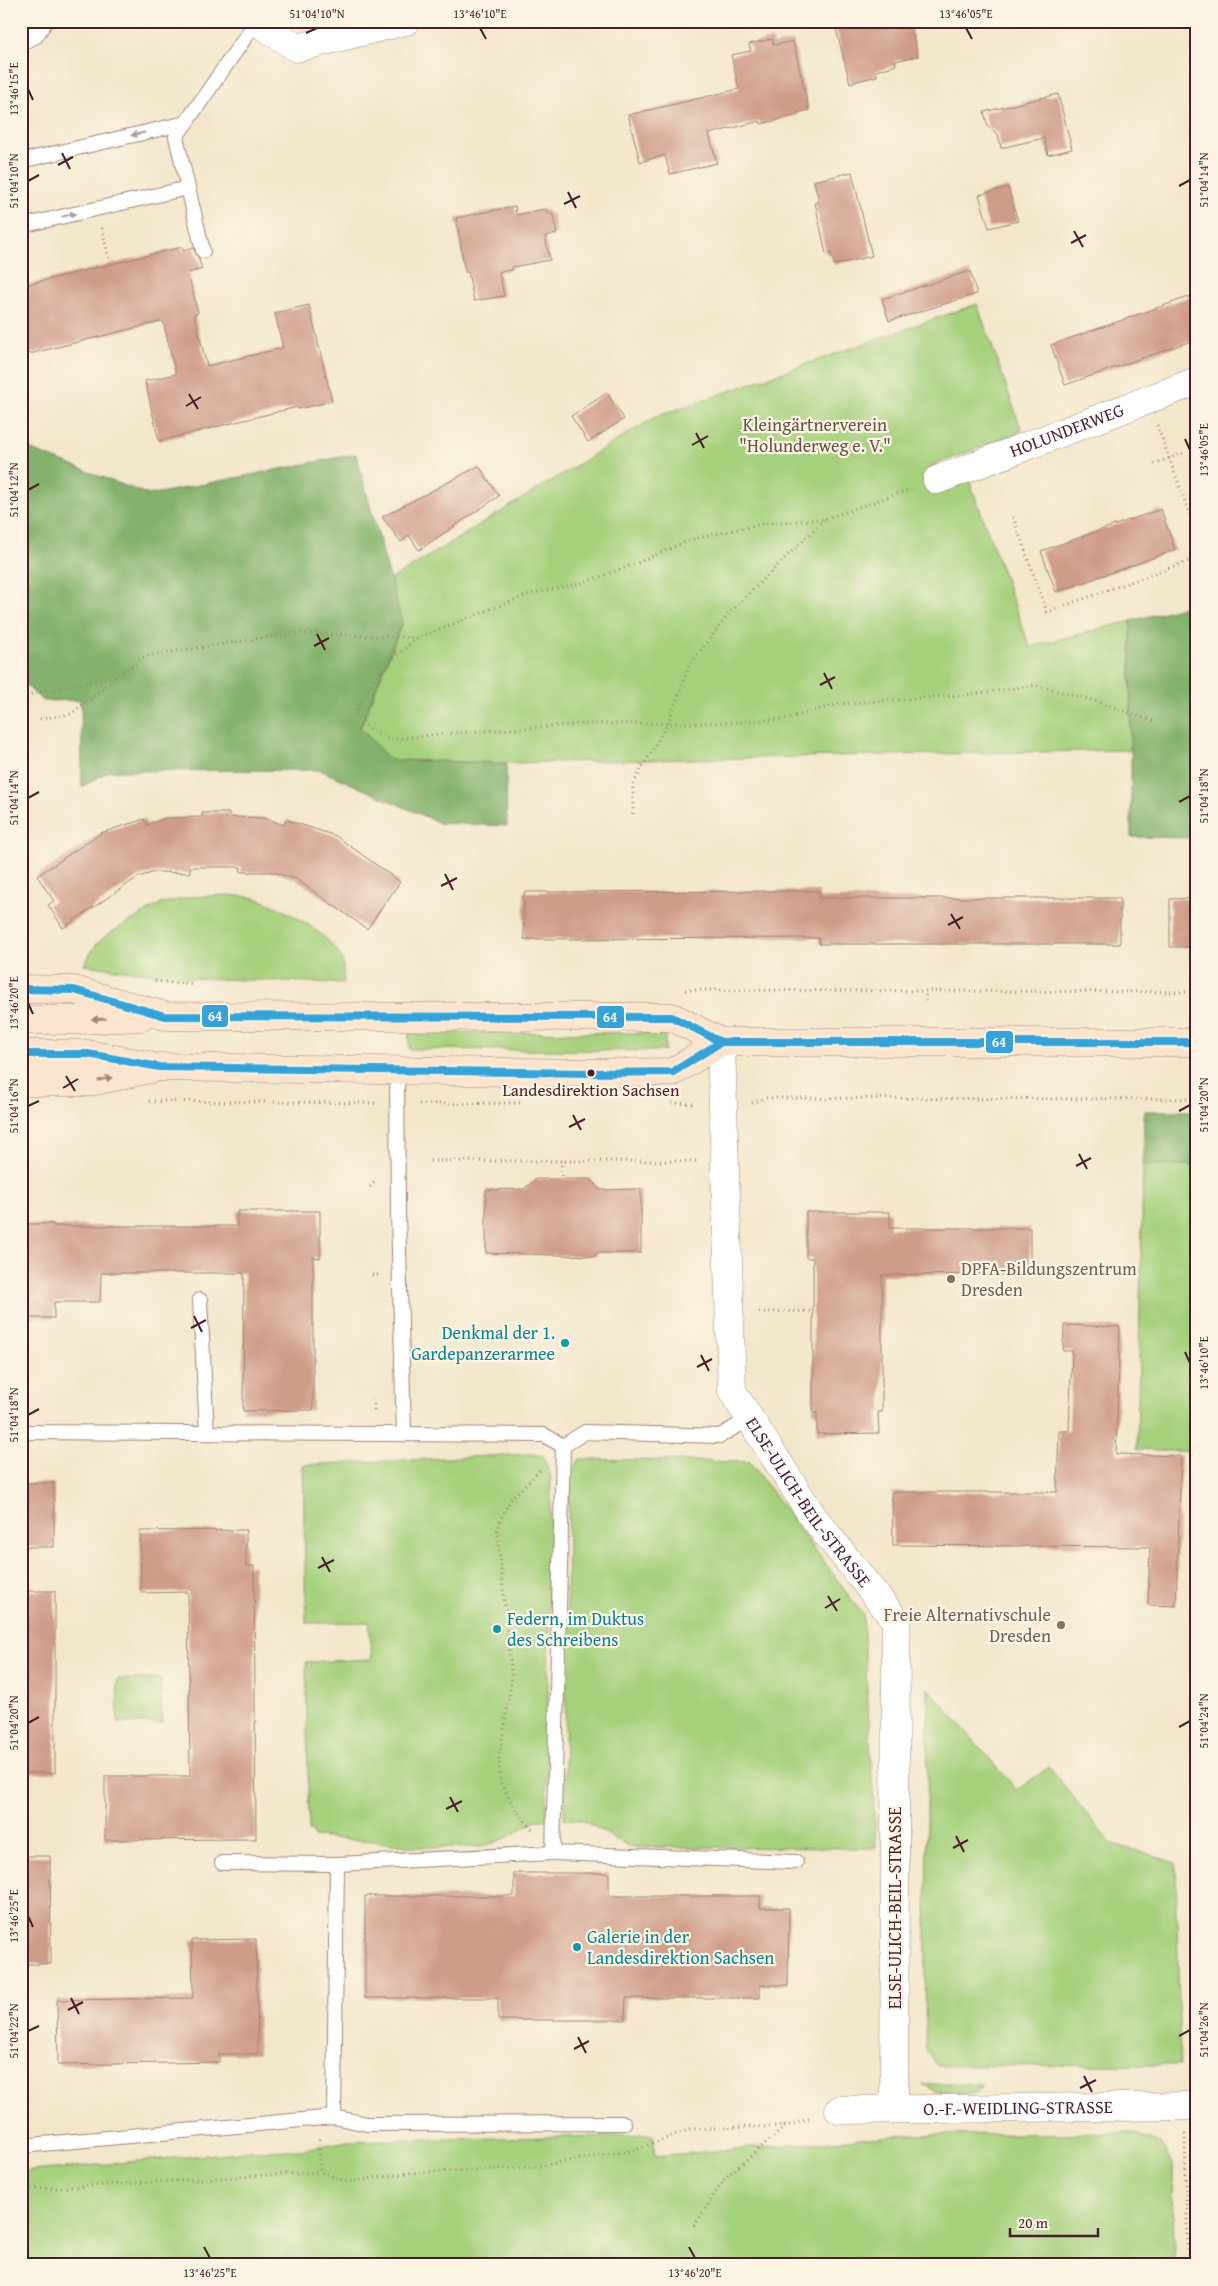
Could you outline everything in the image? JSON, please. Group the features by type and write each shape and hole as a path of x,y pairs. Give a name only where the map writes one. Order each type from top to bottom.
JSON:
{"main road":[{"path":"21,990 74,990 165,1016"},
{"path":"21,1020 79,1020 165,1016 672,1017 720,1042 1197,1042"},
{"path":"21,1054 88,1054 159,1066 397,1071 673,1072 720,1042"},
{"path":"21,1082 90,1082 159,1066"}],"street":[{"path":"256,21 297,48 406,21"},
{"name":"HOLUNDERWEG","path":"938,480 1197,381"},
{"name":"ELSE-ULICH-BEIL-STRASSE","path":"720,1042 732,1391 814,1518 896,1621 894,2108"},
{"name":"O.-F.-WEIDLING-STRASSE","path":"839,2110 1191,2106"}],"lane":[{"path":"21,44 36,36 46,21"},
{"path":"203,251 176,137 256,21"},
{"path":"21,26 36,36"},
{"path":"21,161 186,123"},
{"path":"21,226 188,188"},
{"path":"397,1071 398,1213 404,1434"},
{"path":"200,1300 207,1433"},
{"path":"564,1446 586,1432 720,1436 749,1418"},
{"path":"23,1432 544,1435 564,1446"},
{"path":"553,1853 564,1446"},
{"path":"222,1863 336,1864 553,1853 796,1862"},
{"path":"334,2117 336,1864"},
{"path":"21,2146 334,2117 367,2124 624,2123"}],"path":[{"path":"103,234 110,265"},
{"path":"1148,399 1197,534"},
{"path":"1154,464 1186,452"},
{"path":"938,480 825,519 766,523 689,540 636,564 582,582 530,594 417,638 379,670 355,713 368,728 390,740 439,734 586,724 722,724 784,719 839,704 975,694 1035,685 1092,700 1153,721"},
{"path":"1012,516 1048,612 1197,558"},
{"path":"633,814 633,784 668,723 690,664 730,611 825,519"},
{"path":"40,719 71,714 117,676 145,656 296,633 417,638"},
{"path":"21,696 117,676"},
{"path":"925,1001 926,992"},
{"path":"1122,993 1197,992"},
{"path":"765,1098 1197,1099"},
{"path":"140,1100 367,1102"},
{"path":"562,1160 562,1179"},
{"path":"430,1161 724,1161"},
{"path":"729,1312 813,1311"},
{"path":"23,1432 26,1318"},
{"path":"521,1489 511,1499 497,1527 512,1678 499,1757 500,1781 514,1808 553,1853"},
{"path":"1188,2265 1191,2106"},
{"path":"21,2190 320,2172 348,2182 408,2173 534,2168 638,2149 690,2129 786,2126 839,2110"},
{"path":"694,2226 726,2177 786,2126"},
{"path":"319,2145 320,2172"}],"green space":[{"name":"Kleingärtnerverein \"Holunderweg e. V.\"","path":"977,304 1022,431 931,466 942,490 969,480 1030,647 1131,621 1130,750 506,763 390,760 360,728 402,623 390,580 655,417"},
{"path":"21,446 149,495 356,454 402,622 360,728 390,760 506,763 507,826 440,823 320,770 109,771 82,787 81,700 43,701 21,681"},
{"path":"1197,603 1197,838 1131,837 1131,621"},
{"path":"228,895 262,900 303,921 328,940 337,950 342,960 344,983 186,978 84,965 94,947 105,936 160,904 190,897"},
{"path":"409,1032 665,1033 665,1051 409,1049"},
{"path":"1144,1111 1197,1111 1197,1165 1143,1165"},
{"path":"1143,1165 1197,1165 1197,1417 1192,1417 1191,1452 1137,1449"},
{"path":"530,1454 543,1456 551,1477 546,1820 537,1820 506,1838 481,1847 414,1847 373,1841 314,1837 313,1832 309,1831 306,1662 372,1659 369,1622 306,1623 303,1465"},
{"path":"580,1459 750,1462 863,1615 876,1848 630,1847 582,1820 564,1819 569,1475"},
{"path":"117,1679 161,1679 162,1723 118,1723"},
{"path":"928,1688 1017,1790 1049,1767 1110,1843 1176,1863 1180,2065 937,2066 925,2048"},
{"path":"922,2084 982,2084 976,2093 941,2093"},
{"path":"1135,2133 1161,2145 1173,2164 1174,2265 21,2265 21,2172 249,2151 299,2150 348,2141 653,2135 655,2156 906,2135"}],"building":[{"path":"834,21 909,21 918,56 895,61 896,65 876,71 877,76 850,83"},
{"path":"772,39 774,45 793,41 809,110 761,124 760,121 709,134 717,163 670,174 665,155 640,162 628,115 739,89 731,55 751,51 749,44"},
{"path":"1058,94 1072,149 1048,155 1044,138 1001,148 998,134 988,127 984,112"},
{"path":"852,172 872,256 834,265 831,253 826,254 815,202 819,202 814,181"},
{"path":"1008,187 1018,221 989,228 979,195"},
{"path":"515,206 516,215 544,209 553,215 557,234 545,236 550,260 512,267 512,270 499,272 504,296 474,301 468,272 465,272 456,218"},
{"path":"182,247 183,251 193,248 202,269 188,273 198,313 194,314 207,366 283,348 275,313 309,305 332,401 298,409 297,407 159,441 145,381 176,374 163,321 21,356 21,286"},
{"path":"970,271 977,294 889,321 882,299"},
{"path":"1197,294 1197,339 1065,385 1051,345"},
{"path":"607,393 624,419 588,442 571,416"},
{"path":"479,466 499,496 419,550 409,535 401,542 382,517"},
{"path":"1161,509 1175,550 1056,592 1041,551"},
{"path":"202,813 229,813 229,817 265,818 284,825 287,820 336,836 400,882 367,929 296,879 274,872 240,872 241,867 190,867 190,873 155,872 138,877 63,928 48,905 54,901 37,876 101,833 144,819 147,825 165,818 202,817"},
{"path":"819,891 819,898 1120,898 1120,944 819,944 819,938 524,939 524,892"},
{"path":"1197,898 1197,947 1170,947 1170,899"},
{"path":"536,1179 591,1179 600,1190 641,1189 641,1253 596,1253 596,1256 486,1253 486,1190 524,1189"},
{"path":"237,1211 320,1211 320,1258 313,1257 313,1410 243,1411 244,1273 101,1273 100,1302 54,1302 54,1318 21,1318 21,1224 53,1224 53,1226 237,1226"},
{"path":"806,1212 890,1212 890,1228 1030,1228 1030,1274 882,1275 882,1412 878,1412 879,1433 817,1434 817,1413 813,1412 813,1258 806,1258"},
{"path":"1064,1325 1120,1327 1116,1454 1181,1456 1176,1606 1148,1605 1150,1547 893,1545 892,1492 1057,1492 1059,1431 1069,1431 1072,1351 1063,1351"},
{"path":"21,1483 54,1483 54,1547 21,1547"},
{"path":"246,1530 246,1566 254,1566 256,1839 105,1840 105,1776 190,1776 188,1592 141,1593 140,1531"},
{"path":"21,1591 55,1591 55,1773 21,1773"},
{"path":"21,1856 50,1856 51,1964 21,1964"},
{"name":"Galerie in der Landesdirektion Sachsen","path":"514,1873 609,1873 609,1896 760,1896 760,1908 789,1908 788,1985 760,1985 760,1998 626,1998 625,2020 498,2020 498,1998 365,1998 365,1896 514,1896"},
{"path":"256,1939 258,2054 219,2054 219,2062 58,2065 57,2000 193,1998 192,1940"}],"transit line":[{"name":"64","path":"21,989 74,990 165,1016 672,1017 721,1042 1197,1042"},
{"name":"64","path":"21,1054 88,1054 159,1067 591,1073 673,1072 721,1042"}],"place":[{"name":"Landesdirektion Sachsen","path":"591,1073"},
{"name":"DPFA-Bildungszentrum Dresden","path":"951,1279"},
{"name":"Denkmal der 1. Gardepanzerarmee","path":"565,1343"},
{"name":"Freie Alternativschule Dresden","path":"1061,1625"},
{"name":"Federn, im Duktus des Schreibens","path":"497,1629"},
{"name":"Galerie in der Landesdirektion Sachsen","path":"577,1947"}]}
